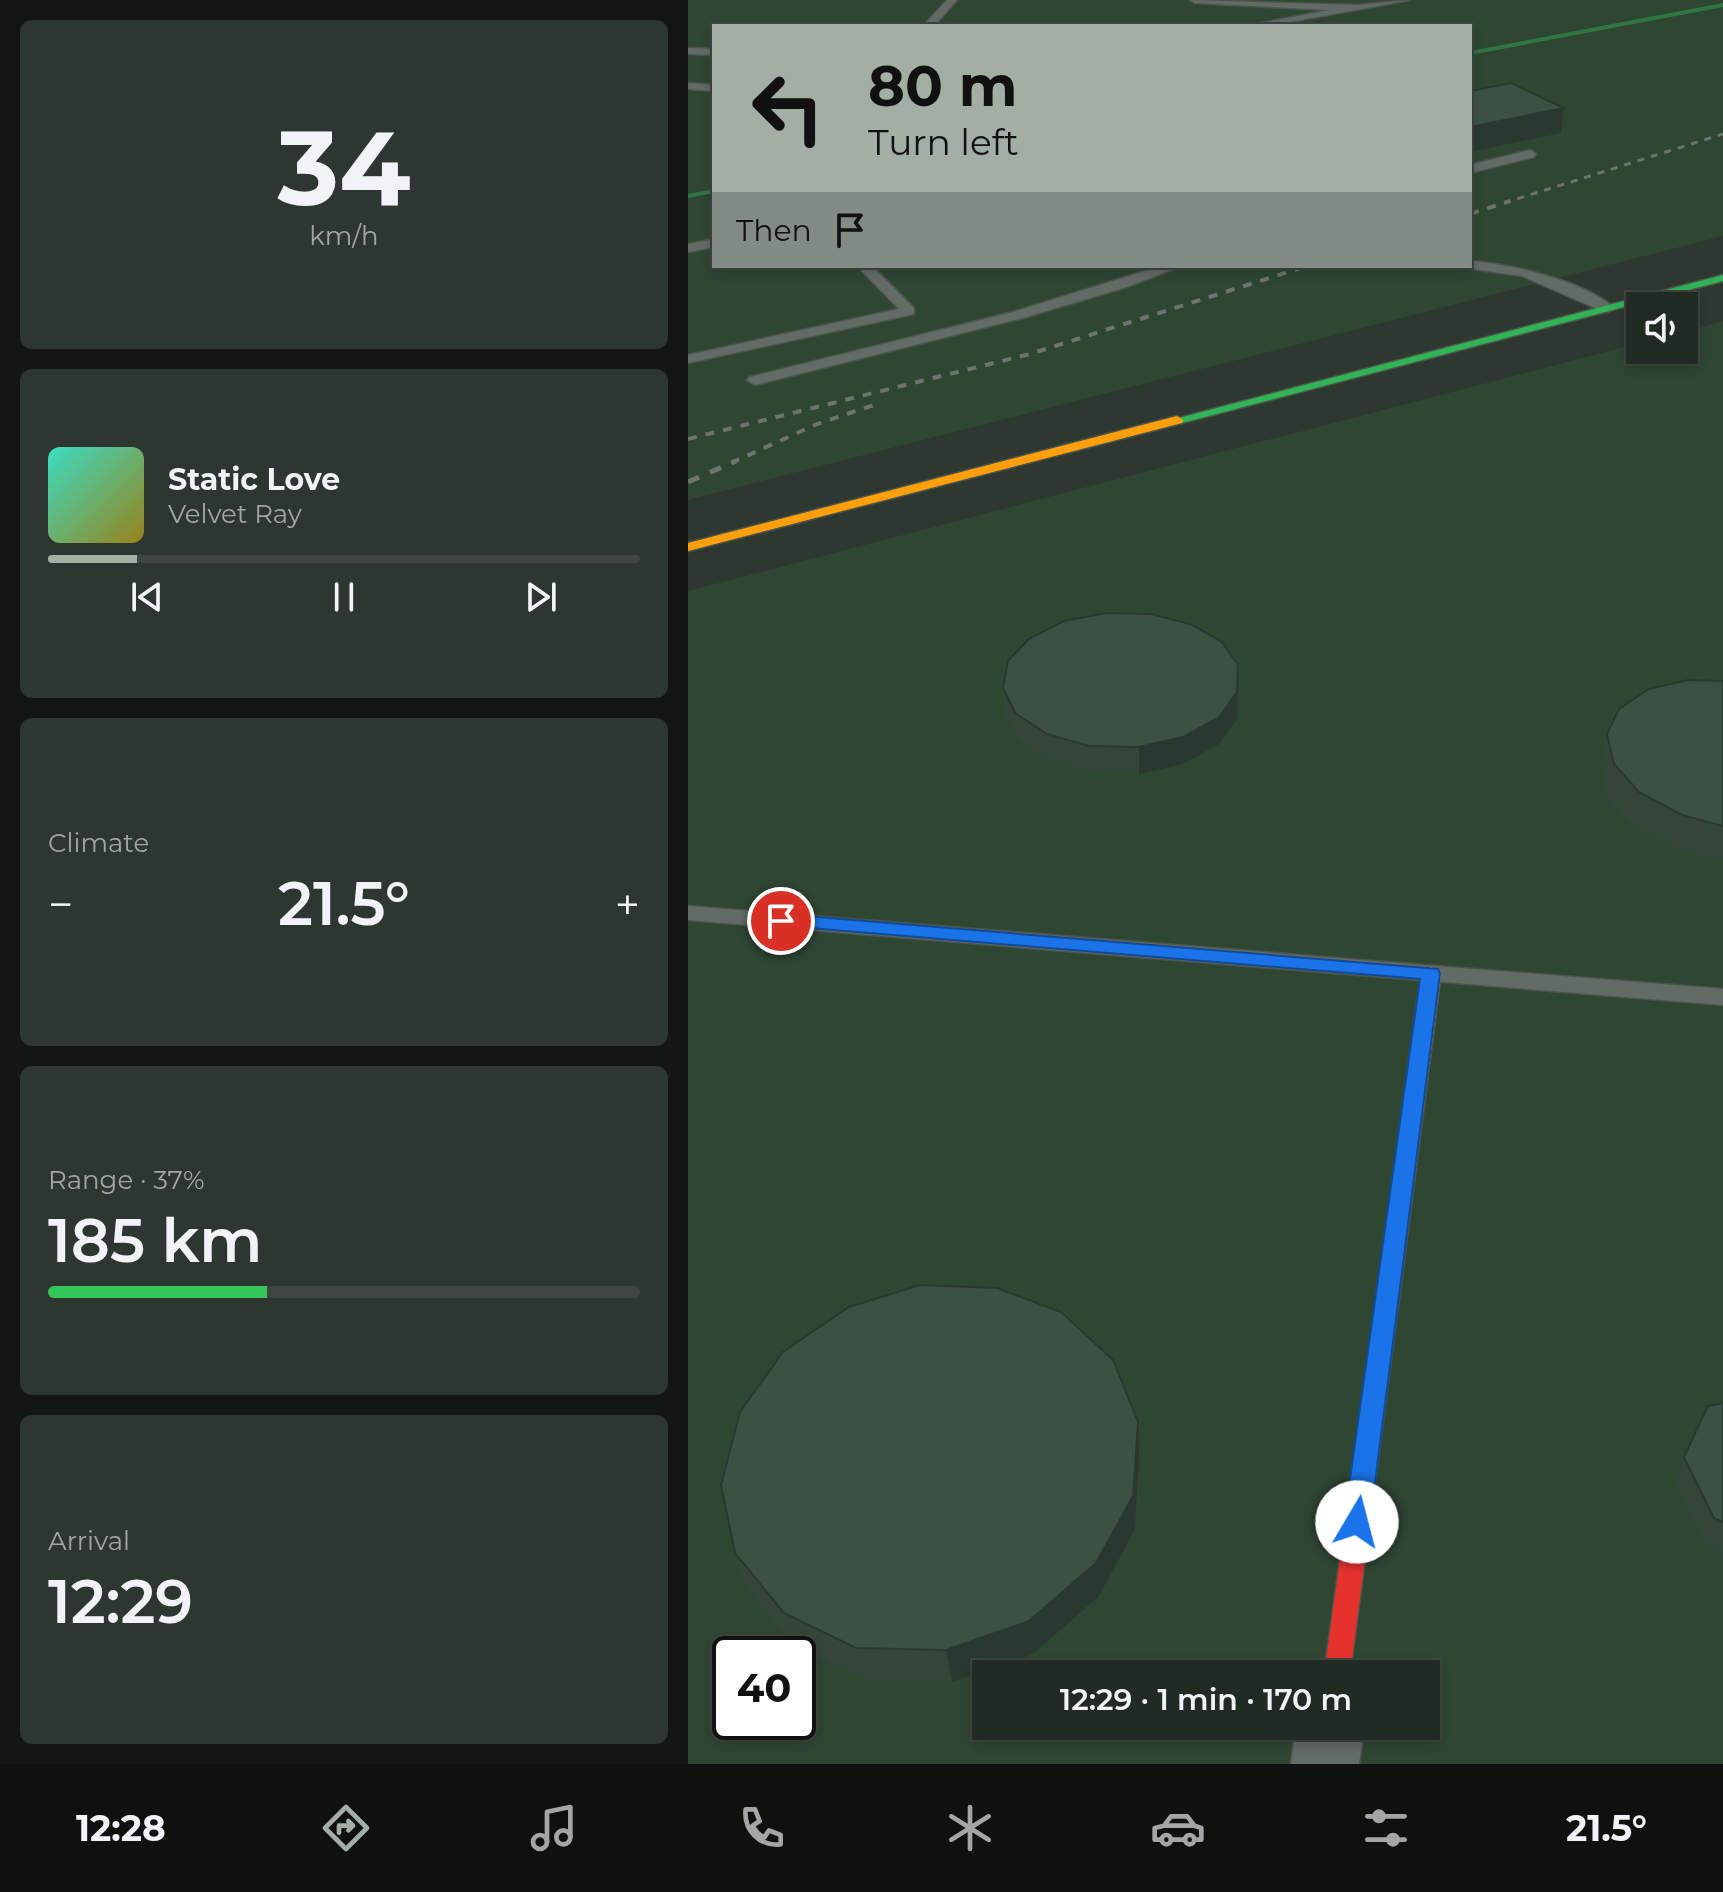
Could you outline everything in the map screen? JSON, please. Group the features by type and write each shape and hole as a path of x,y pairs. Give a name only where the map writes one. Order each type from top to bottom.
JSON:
{"main road":[{"path":"688,547 1723,278"},
{"path":"1339,1660 1431,974"}],"street":[{"path":"1325,1764 1328,1740"}],"lane":[{"path":"930,24 952,0"},
{"path":"1195,0 1358,8"},
{"path":"1262,24 1405,0"},
{"path":"688,51 712,52"},
{"path":"688,86 712,88"},
{"path":"1472,168 1530,154"},
{"path":"688,248 712,243"},
{"path":"1472,265 1509,267 1539,276 1607,308"},
{"path":"688,359 909,311 866,268"},
{"path":"755,380 929,340 1045,308 1168,268"},
{"path":"688,913 1723,997"}],"shaded area":[{"path":"688,0 1723,0 1723,236 688,500"},
{"path":"1723,321 1723,1764 688,1764 688,591 1626,347 1626,364 1698,364 1698,328"}],"building":[{"path":"1511,83 1564,108 1472,127 1472,91"},
{"path":"1106,613 1151,614 1190,624 1222,642 1238,665 1237,692 1219,717 1183,737 1139,747 1089,746 1047,734 1015,713 1003,688 1008,661 1029,639 1064,621"},
{"path":"1688,680 1723,681 1723,826 1682,815 1639,792 1614,764 1607,734 1619,709 1649,689"},
{"path":"920,1285 997,1288 1061,1312 1113,1360 1138,1422 1133,1496 1096,1563 1029,1621 946,1650 856,1648 784,1613 735,1553 721,1485 740,1412 783,1352 849,1307"},
{"path":"1723,1403 1723,1522 1714,1518 1684,1457 1708,1406"}],"waterway":[{"path":"1472,53 1723,5"},
{"path":"688,196 712,191"}],"railway":[{"path":"1504,203 1723,134"},
{"path":"1472,213 1510,201"},
{"path":"688,439 1030,354 1301,268"},
{"path":"731,463 817,424 874,405"},
{"path":"688,482 736,461"}],"traffic: fast":[{"path":"1177,420 1723,278"}],"traffic: slow":[{"path":"688,547 1177,420"},
{"path":"1391,1275 1431,974"}],"traffic: jam":[{"path":"1339,1660 1391,1275"}],"route":[{"path":"781,921 1431,974 1357,1522"}]}
